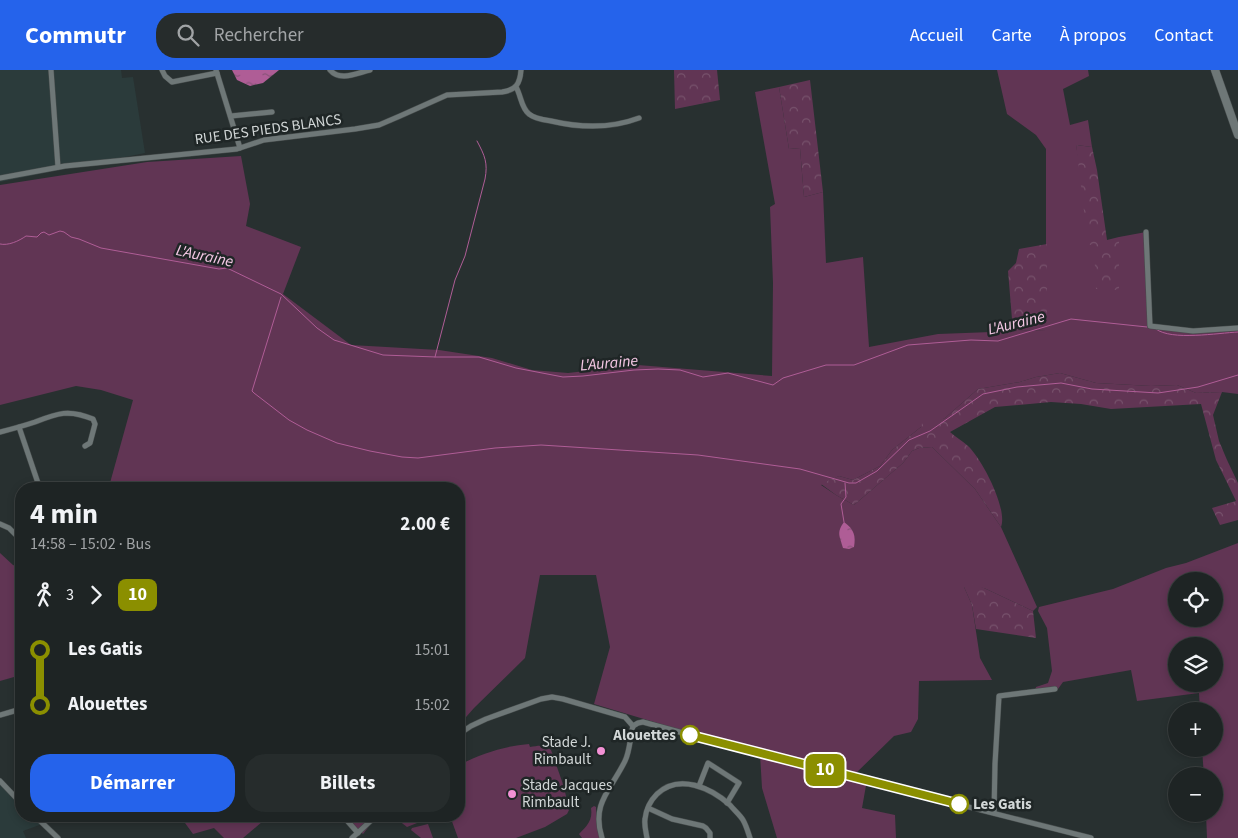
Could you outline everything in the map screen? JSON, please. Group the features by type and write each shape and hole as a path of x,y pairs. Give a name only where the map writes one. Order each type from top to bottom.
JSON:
{"main road":[{"path":"1215,70 1238,135"}],"street":[{"path":"51,70 58,167"},
{"path":"162,70 165,76 172,82 216,72 240,148"},
{"path":"330,70 335,75 343,77 370,70"},
{"path":"521,70 520,80 516,87 529,115 561,124 592,127 605,127 626,123 639,118"},
{"name":"RUE DES PIEDS BLANCS","path":"0,178 58,167 240,148 264,140 379,125 447,95 502,92 516,87"},
{"path":"231,116 272,112"},
{"path":"1146,232 1150,326 1193,331 1238,328"},
{"path":"0,432 55,414 68,413 87,416 93,418 95,424 90,443 85,446"},
{"path":"19,427 38,482"},
{"path":"0,524 9,528 15,534"},
{"path":"994,813 999,696 1055,689"},
{"path":"465,730 486,719 541,699 552,697 625,717 633,726"},
{"path":"0,715 15,711"},
{"path":"602,838 599,809 607,791 626,760 633,726 643,722 760,754 1091,838"},
{"path":"699,786 708,763 739,783 727,803"},
{"path":"0,781 15,796"},
{"path":"647,838 645,818 652,799 668,787 685,783 713,792 727,803 742,819 750,838"},
{"path":"648,808 672,819 698,824 706,828 710,833 710,838"},
{"path":"41,822 58,838"},
{"path":"348,822 358,833"},
{"path":"352,838 370,822"}],"shaded area":[{"path":"0,70 121,70 122,78 133,77 145,153 0,182"},
{"path":"0,781 15,797 15,822 40,822 42,824 23,831 26,838 0,838"}],"green space":[{"path":"674,70 717,70 720,100 675,109"},
{"path":"997,70 1088,70 1089,76 1063,89 1070,125 1088,120 1092,147 1076,145 1094,246 1118,289 1119,237 1146,232 1150,326 1193,331 1238,328 1238,394 1222,392 1196,393 1177,385 1151,386 1096,383 1060,373 978,389 945,418 921,427 892,450 880,466 853,480 839,476 821,485 854,505 903,463 912,451 919,448 932,447 975,489 1001,527 1037,607 1033,611 984,588 964,587 972,605 980,658 992,680 919,681 918,719 911,732 894,736 853,776 867,780 862,808 895,815 896,838 777,838 762,788 760,754 594,704 610,647 596,575 540,575 525,658 465,718 465,482 110,482 133,400 101,390 76,386 0,405 0,185 147,162 241,156 250,204 246,226 301,247 283,294 351,345 439,350 492,358 532,370 568,373 638,365 772,376 773,283 770,207 775,204 755,92 779,87 789,149 800,148 804,197 823,192 826,263 863,257 869,347 938,334 1046,330 1046,149 1036,135 1007,114"},
{"path":"810,80 823,192 804,197 800,148 789,149 779,87"},
{"path":"1076,145 1092,147 1107,240 1119,237 1119,290 1096,289 1094,246 1088,244"},
{"path":"1047,244 1047,330 1013,331 1008,271 1016,263 1019,249"},
{"path":"1060,373 1096,383 1151,386 1177,385 1196,393 1222,392 1213,415 1219,441 1238,483 1238,520 1220,525 1212,508 1236,501 1216,460 1201,404 1111,409 1051,402 995,407 950,432 974,452 986,473 1001,509 1001,527 975,489 932,447 919,448 912,451 903,463 854,505 821,484 839,476 853,480 880,466 892,450 921,427 923,420 945,418 978,389"},
{"path":"1238,543 1238,838 1207,838 1206,822 1223,822 1223,767 1203,767 1203,757 1223,757 1223,702 1200,702 1199,693 1137,701 1131,670 1063,682 1058,689 1035,692 1036,687 1048,683 1052,671 1047,628 1038,611 1039,607 1113,589 1166,568 1186,563"},
{"path":"0,553 15,566 15,677 0,681"},
{"path":"970,584 984,588 1033,611 1036,638 976,629 972,605 964,587"},
{"name":"Stade Jacques Rimbault","path":"529,744 530,747 544,746 551,750 564,787 569,810 567,814 545,827 516,838 458,838 452,822 465,822 465,762 493,751"},
{"path":"596,807 600,838 582,838 579,834 589,822 591,808"},
{"path":"184,822 262,822 243,838 224,838 214,828 193,834"},
{"path":"351,822 372,822 363,834"},
{"path":"401,822 420,822 407,827"},
{"path":"428,824 433,838 421,838 411,830 412,828"}],"water":[{"path":"232,70 279,70 263,83 250,86 237,80"},
{"path":"844,522 852,530 855,539 854,547 849,549 843,548 839,532"}],"waterway":[{"path":"435,357 455,280 465,256 485,179 485,160 477,141"},
{"name":"L'Auraine","path":"0,244 13,243 26,236 37,237 44,232 49,235 60,231 101,248 219,269 227,268 281,294 317,328 334,340 383,355 479,357 516,368 563,377 658,369 680,370 703,377 728,373 773,385 783,378 826,365 854,365 908,345 971,340 998,341 1071,319 1147,327"},
{"path":"281,297 252,391 289,420 307,430 337,443 402,457 418,458 495,448 541,445 698,455 800,469 849,483 856,483 877,471 909,440 930,431 983,394 1017,387 1061,383 1092,389 1158,393 1198,387 1238,375"},
{"name":"L'Auraine","path":"1156,329 1172,335 1207,335 1238,332"},
{"path":"844,522 841,504 846,497 845,483"}],"bus line":[{"name":"10","path":"690,735 959,804"}],"place":[{"name":"Alouettes","path":"690,735"},
{"name":"Stade J. Rimbault","path":"601,751"},
{"name":"Stade Jacques Rimbault","path":"512,794"},
{"name":"Les Gatis","path":"959,804"}]}
